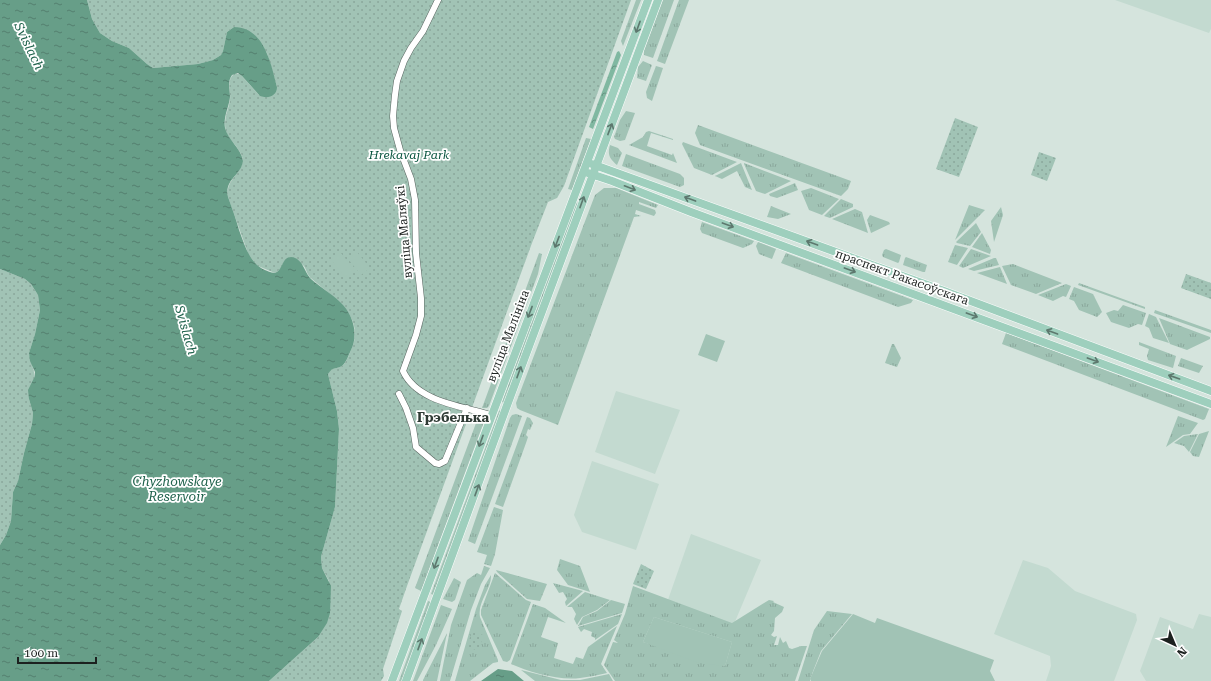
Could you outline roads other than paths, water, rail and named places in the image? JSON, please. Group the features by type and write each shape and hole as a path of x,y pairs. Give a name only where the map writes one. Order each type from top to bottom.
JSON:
{"main road":[{"name":"вуліца Малініна","path":"392,681 648,0"},
{"name":"вуліца Малініна","path":"406,681 658,0"},
{"name":"праспект Ракасоўскага","path":"588,162 944,291 1211,391"},
{"name":"праспект Ракасоўскага","path":"584,172 612,181 1211,404"},
{"path":"495,404 506,408"}],"street":[{"name":"вуліца Маляўкі","path":"438,0 423,31 411,48 404,62 399,75 395,94 393,116 394,128 400,150 411,179 415,200 416,253 422,316 403,371 412,383 428,396 491,415"},
{"path":"399,394 406,408 416,447 435,463 439,464 445,461 467,408"}],"water":[{"name":"Chyzhowskaye Reservoir","path":"0,0 87,0 92,19 100,33 112,41 129,48 153,68 198,64 213,60 221,55 227,32 234,27 253,33 259,40 269,58 277,87 274,95 269,97 260,96 238,73 232,75 230,80 230,97 225,120 225,128 240,152 243,161 242,166 228,186 228,197 244,244 255,263 267,271 275,273 280,269 286,259 291,257 298,260 311,279 345,307 353,324 354,337 353,344 345,363 341,367 331,370 328,374 337,411 339,429 335,507 321,557 322,568 331,586 330,613 327,623 318,637 269,681 0,681 0,545 6,535 11,521 13,492 18,481 32,424 33,413 28,390 35,376 35,372 30,361 29,353 40,310 38,295 31,284 25,279 0,269"},
{"path":"498,669 512,671 524,681 481,681"}],"district":[{"name":"Грэбелька","path":"453,417"}],"water label":[{"name":"Svislach","path":"29,46"},
{"name":"Svislach","path":"186,330"}],"park label":[{"name":"Hrekavaj Park","path":"409,155"}]}
